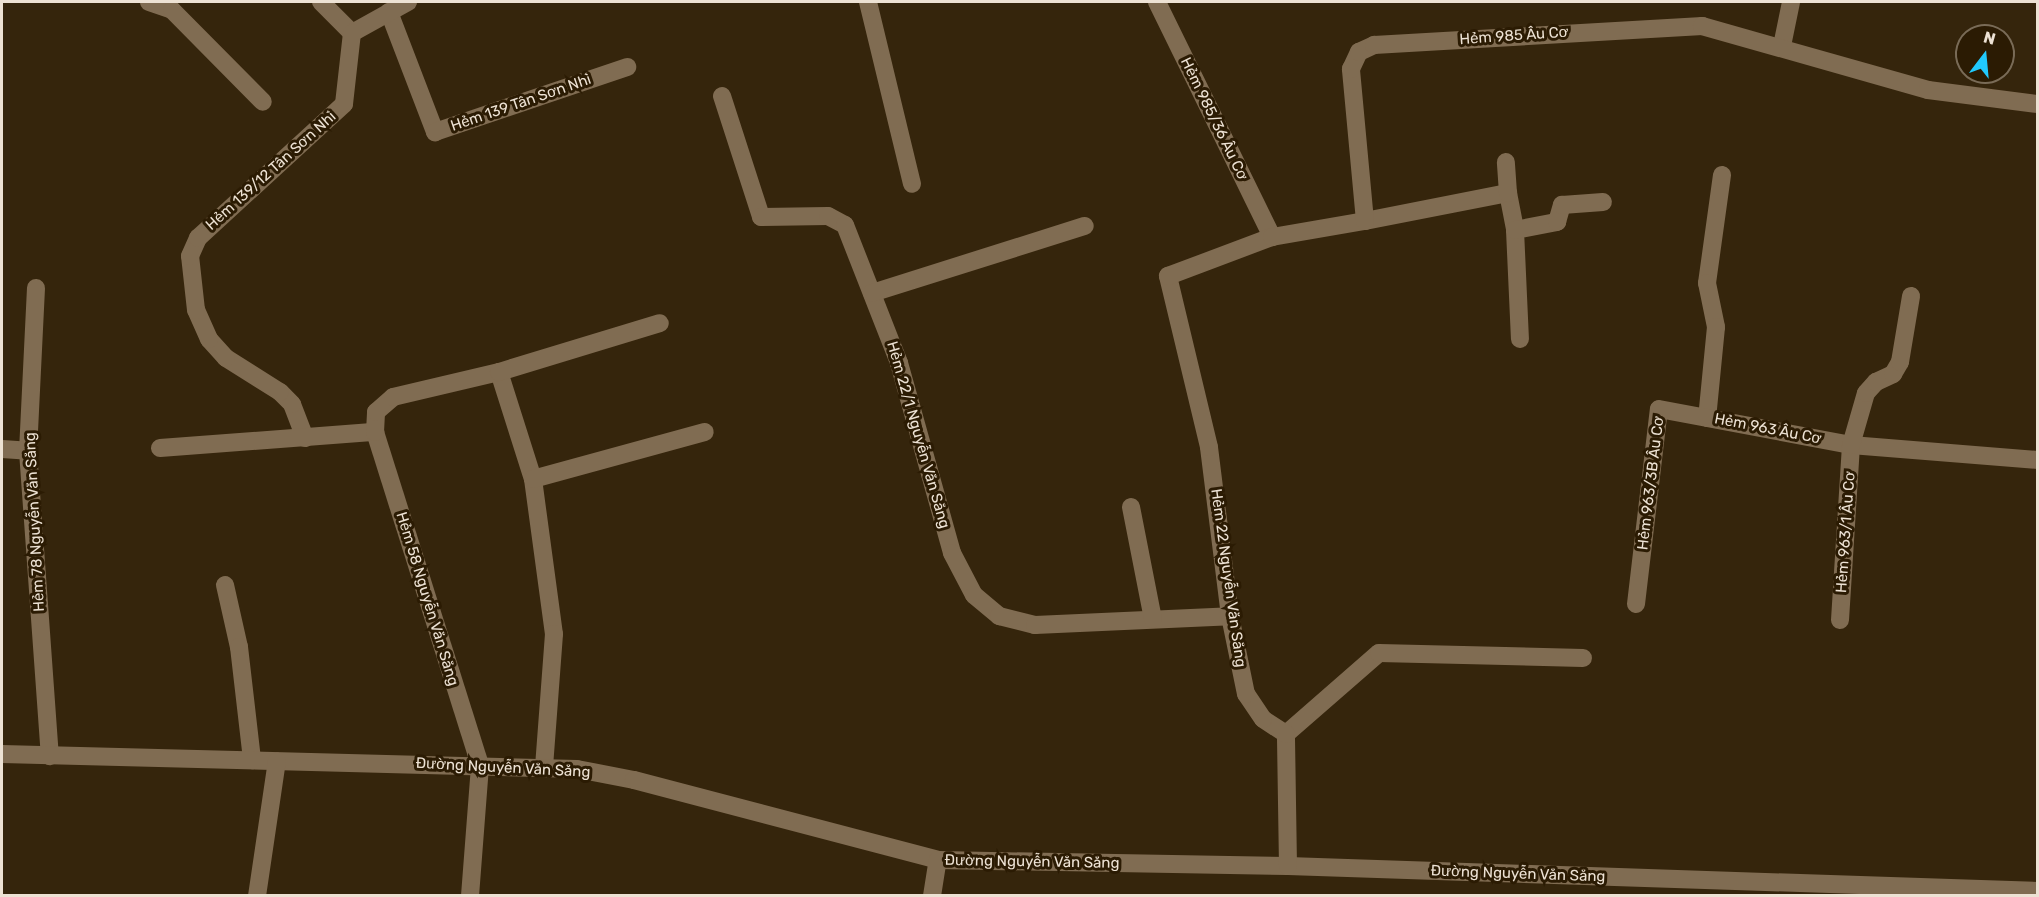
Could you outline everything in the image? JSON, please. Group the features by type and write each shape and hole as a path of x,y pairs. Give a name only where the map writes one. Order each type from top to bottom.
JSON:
{"street":[{"path":"149,2 172,10 262,102"},
{"path":"321,2 352,33 408,2"},
{"path":"868,2 912,184"},
{"name":"Hẻm 985/36 Âu Cơ","path":"1157,2 1272,237"},
{"path":"1782,46 1791,2"},
{"name":"Hẻm 139 Tân Sơn Nhì","path":"389,12 435,132 627,67"},
{"name":"Hẻm 985 Âu Cơ","path":"1365,221 1351,69 1354,58 1366,47 1687,25 1719,28 1928,90 2037,104"},
{"name":"Hẻm 139/12 Tân Sơn Nhì","path":"305,438 286,398 226,358 209,339 196,310 190,256 198,238 344,104 352,33"},
{"name":"Hẻm 22/1 Nguyễn Văn Săng","path":"722,96 761,217 836,218 845,225 899,363 952,553 974,595 999,616 1035,625 1230,616"},
{"path":"1506,162 1508,193 1515,230 1520,339"},
{"name":"Hẻm 963 Âu Cơ","path":"1722,175 1707,282 1716,327 1707,418 1851,445 2037,460"},
{"path":"1272,237 1508,193"},
{"path":"1515,230 1557,222 1562,205 1603,202"},
{"path":"872,293 1086,226"},
{"name":"Hẻm 22 Nguyễn Văn Săng","path":"1272,237 1168,276 1209,447 1230,616 1246,694 1263,719 1286,734"},
{"name":"Hẻm 78 Nguyễn Văn Săng","path":"36,288 28,451 50,756"},
{"name":"Hẻm 963/1 Âu Cơ","path":"1840,620 1851,445 1866,393 1876,382 1893,374 1900,362 1911,296"},
{"path":"160,448 375,432 376,412 393,397 499,372 660,323"},
{"path":"499,372 533,479 554,634 544,766"},
{"name":"Hẻm 963/3B Âu Cơ","path":"1636,604 1659,410 1707,418"},
{"name":"Hẻm 58 Nguyễn Văn Săng","path":"375,432 480,765"},
{"path":"533,479 705,432"},
{"path":"2,449 28,451"},
{"path":"1131,507 1153,619"},
{"path":"225,585 239,647 252,760"},
{"path":"1288,866 1286,734 1379,652 1583,658"},
{"name":"Đường Nguyễn Văn Săng","path":"2,754 544,766 634,780 938,860 1288,866 2037,891"},
{"path":"257,896 277,761"},
{"path":"470,896 480,765"},
{"path":"932,896 938,860"}]}
